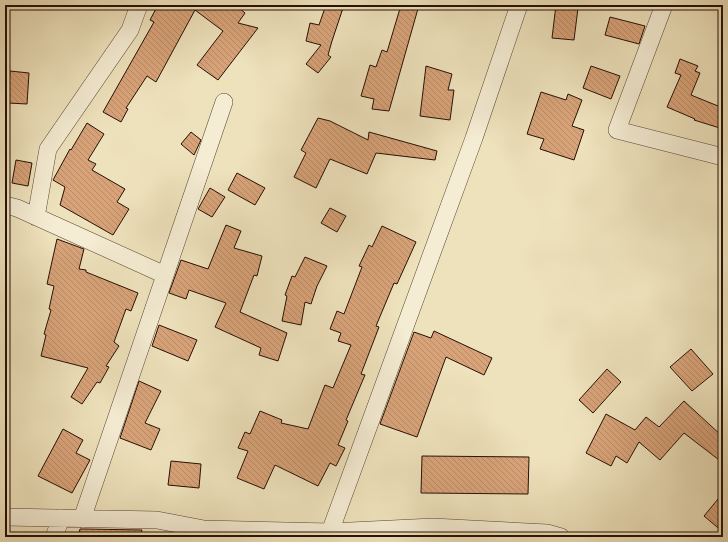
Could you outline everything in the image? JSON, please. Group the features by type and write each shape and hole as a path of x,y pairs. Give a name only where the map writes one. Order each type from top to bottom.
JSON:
{"street":[{"path":"36,217 48,150 130,30 139,5"},
{"path":"330,532 476,131 519,5"},
{"path":"664,5 617,130 723,157"},
{"path":"82,518 224,102"},
{"path":"5,205 16,208 165,275"},
{"path":"5,517 157,520 202,533 330,532 433,528 547,533 561,537"},
{"path":"54,537 61,518"}],"building":[{"path":"158,5 235,5 245,13 238,23 258,28 218,80 197,65 223,31 195,10 156,82 147,76 126,108 128,109 121,122 103,112 154,22 150,20"},
{"path":"326,5 344,5 328,55 331,57 318,73 306,64 321,45 306,41 310,23 319,25"},
{"path":"401,5 419,5 389,111 372,109 374,99 361,96 370,65 376,67 382,50 387,52"},
{"path":"556,5 578,8 574,40 552,38"},
{"path":"610,17 645,26 639,44 605,35"},
{"path":"680,59 698,66 695,71 700,73 691,95 723,108 723,129 694,120 695,119 667,107 681,75 675,73"},
{"path":"426,66 452,74 448,90 454,90 450,120 420,116"},
{"path":"591,66 620,76 611,99 583,88"},
{"path":"10,71 29,73 27,104 8,103"},
{"path":"541,92 566,100 568,94 582,100 572,126 584,130 574,160 540,149 544,139 527,134"},
{"path":"318,118 330,121 368,140 369,132 437,151 435,160 376,153 367,174 330,159 316,188 294,177 306,153 301,150"},
{"path":"87,123 104,134 88,160 96,164 92,170 125,189 117,202 129,209 113,235 60,205 65,187 53,180 70,149 71,150"},
{"path":"191,132 201,140 194,155 181,144"},
{"path":"16,160 32,163 28,186 12,183"},
{"path":"237,173 265,188 255,205 228,190"},
{"path":"210,188 225,197 212,217 198,209"},
{"path":"330,208 346,216 337,232 321,223"},
{"path":"226,225 241,231 234,248 262,256 257,276 254,275 240,312 287,333 278,361 259,355 261,348 215,327 226,303 189,290 186,299 169,293 181,260 208,269"},
{"path":"382,226 416,242 397,284 394,283 376,326 379,327 361,374 365,375 346,420 348,421 338,445 345,448 336,466 330,463 318,486 275,465 264,489 237,478 248,451 238,448 245,432 250,434 260,411 282,420 281,423 308,429 325,385 333,388 351,345 338,341 341,333 330,329 337,311 344,314 362,267 359,266 369,245 372,247"},
{"path":"57,239 84,249 79,269 86,270 86,272 138,293 131,311 126,309 114,342 119,346 106,366 109,367 100,383 97,382 82,404 71,397 88,368 41,356 46,335 44,334 51,310 49,309 54,286 47,284"},
{"path":"305,257 327,266 317,286 311,304 305,302 301,325 282,321 287,296 285,295 292,276 295,277"},
{"path":"159,325 197,340 188,361 152,346"},
{"path":"434,331 492,358 484,375 446,357 417,437 380,424 414,332 431,338"},
{"path":"691,349 713,374 692,391 670,367"},
{"path":"607,369 621,382 593,413 579,400"},
{"path":"139,381 161,391 145,423 160,429 151,450 120,438"},
{"path":"684,401 723,437 723,463 684,433 660,460 639,442 627,463 616,456 611,466 586,453 606,414 635,430 646,417 659,427"},
{"path":"63,429 83,440 76,453 90,460 72,493 38,476"},
{"path":"422,456 529,457 528,494 421,493"},
{"path":"171,461 201,464 199,488 168,485"},
{"path":"723,493 723,532 704,516"},
{"path":"80,529 142,530 140,537 78,537"}]}
